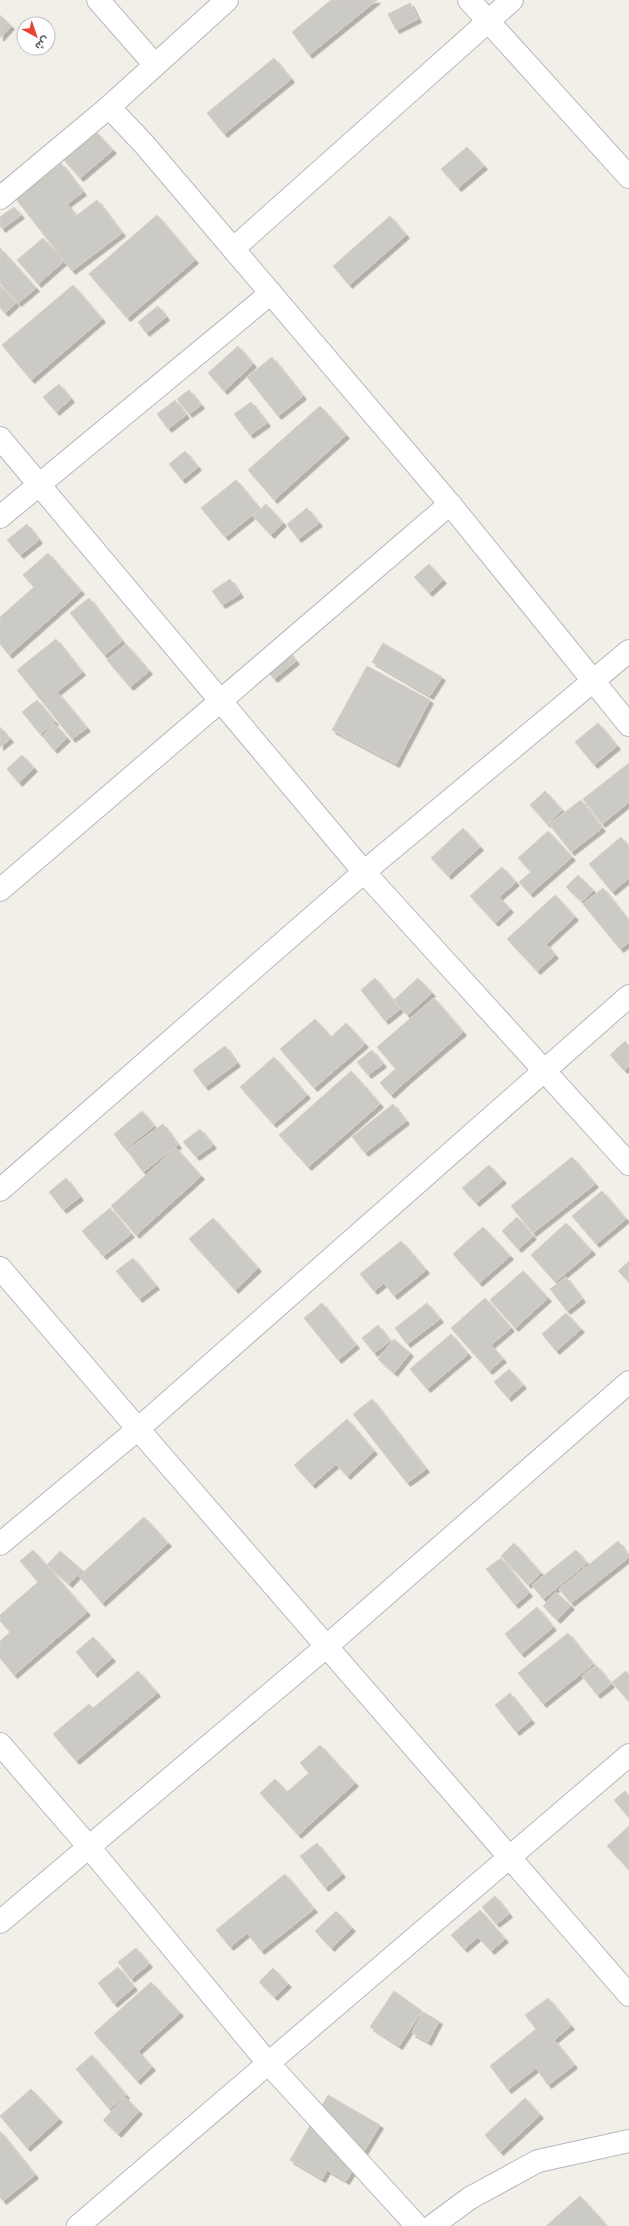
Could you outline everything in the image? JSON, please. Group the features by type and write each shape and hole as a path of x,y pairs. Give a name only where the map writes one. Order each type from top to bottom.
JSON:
{"street":[{"path":"98,0 155,65"},
{"path":"0,198 109,108 228,0"},
{"path":"469,0 629,177"},
{"path":"233,249 512,0"},
{"path":"109,108 144,144 450,504 629,725"},
{"path":"0,517 38,484 271,293"},
{"path":"0,438 364,872 543,1072 629,1164"},
{"path":"0,890 450,504"},
{"path":"0,1190 364,872 629,652"},
{"path":"0,1544 138,1430 629,996"},
{"path":"0,1268 138,1430 510,1856 629,1995"},
{"path":"0,1922 327,1646 629,1382"},
{"path":"0,1744 89,1847 268,2063 417,2226"},
{"path":"78,2226 629,1754"},
{"path":"432,2226 470,2198 538,2161 629,2141"}],"building":[{"path":"331,0 377,0 309,55 292,32"},
{"path":"410,3 418,19 396,30 388,14"},
{"path":"0,15 11,26 0,38"},
{"path":"274,58 291,79 224,134 207,113"},
{"path":"95,131 113,150 80,178 63,159"},
{"path":"467,147 484,166 458,188 441,169"},
{"path":"61,163 83,192 67,204 76,216 97,200 122,233 72,271 16,199"},
{"path":"14,207 21,215 2,229 0,226 0,217"},
{"path":"157,215 195,260 127,318 89,274"},
{"path":"390,216 406,235 349,285 333,266"},
{"path":"43,238 64,261 38,284 17,260"},
{"path":"0,248 36,288 18,303 0,283"},
{"path":"0,285 16,303 5,313 0,308"},
{"path":"73,285 102,319 31,380 2,345"},
{"path":"158,306 166,317 146,333 138,322"},
{"path":"238,346 253,364 224,391 208,373"},
{"path":"272,357 303,396 278,416 247,377"},
{"path":"59,384 71,399 56,412 43,397"},
{"path":"189,390 201,405 189,414 177,399"},
{"path":"175,400 186,415 168,429 157,414"},
{"path":"251,402 267,423 250,435 234,414"},
{"path":"320,406 346,435 274,500 248,470"},
{"path":"185,451 198,467 182,480 169,464"},
{"path":"236,480 260,509 225,537 201,508"},
{"path":"266,504 283,523 271,535 253,516"},
{"path":"307,508 319,523 298,539 287,524"},
{"path":"27,524 39,540 20,555 7,540"},
{"path":"48,553 81,591 9,655 0,644 0,617 34,587 23,575"},
{"path":"429,564 443,580 429,593 414,577"},
{"path":"230,579 240,594 222,605 212,591"},
{"path":"89,598 122,641 104,655 70,613"},
{"path":"56,639 82,672 57,692 87,728 72,739 17,670"},
{"path":"383,643 442,677 430,696 372,662"},
{"path":"126,644 149,671 130,687 107,660"},
{"path":"284,646 296,661 274,679 262,664"},
{"path":"367,666 430,700 396,764 332,730"},
{"path":"37,700 55,722 40,734 22,712"},
{"path":"598,723 617,746 594,765 575,742"},
{"path":"55,724 67,738 54,750 42,736"},
{"path":"0,727 10,739 0,747"},
{"path":"22,755 34,768 19,783 7,769"},
{"path":"629,763 629,802 602,824 583,799"},
{"path":"545,791 562,810 547,824 530,805"},
{"path":"581,800 602,828 571,852 549,824"},
{"path":"463,828 480,847 448,876 431,858"},
{"path":"548,831 572,857 530,894 519,882 531,872 518,858"},
{"path":"621,837 629,847 629,878 612,892 589,864"},
{"path":"502,867 516,882 499,897 510,909 495,923 470,896"},
{"path":"578,875 593,890 582,902 566,887"},
{"path":"603,888 629,921 629,942 620,949 583,904"},
{"path":"555,895 575,917 546,944 555,955 537,971 507,939"},
{"path":"375,978 400,1009 385,1021 361,990"},
{"path":"418,978 432,993 407,1015 394,1000"},
{"path":"434,998 463,1032 406,1081 377,1047"},
{"path":"315,1019 331,1037 346,1023 365,1044 314,1088 280,1049"},
{"path":"625,1041 629,1046 629,1066 624,1070 610,1055"},
{"path":"225,1046 237,1063 205,1087 193,1070"},
{"path":"372,1050 383,1064 368,1075 357,1062"},
{"path":"274,1057 307,1095 273,1124 240,1087"},
{"path":"395,1069 406,1081 391,1095 380,1083"},
{"path":"351,1071 380,1104 308,1167 279,1135"},
{"path":"393,1104 406,1121 365,1153 352,1137"},
{"path":"142,1111 154,1126 125,1149 114,1134"},
{"path":"163,1124 178,1145 143,1172 127,1150"},
{"path":"200,1129 213,1145 196,1157 183,1142"},
{"path":"176,1148 201,1176 136,1235 111,1206"},
{"path":"572,1157 595,1184 533,1233 511,1206"},
{"path":"489,1165 503,1180 476,1203 462,1188"},
{"path":"66,1178 80,1197 63,1210 49,1192"},
{"path":"602,1191 626,1219 596,1244 572,1216"},
{"path":"110,1208 131,1234 103,1256 82,1231"},
{"path":"517,1217 533,1236 518,1249 502,1231"},
{"path":"213,1218 258,1268 235,1290 189,1239"},
{"path":"566,1223 592,1251 555,1282 531,1255"},
{"path":"483,1227 510,1256 479,1283 453,1254"},
{"path":"401,1241 426,1270 394,1296 384,1283 374,1291 360,1274"},
{"path":"133,1258 156,1286 139,1299 116,1271"},
{"path":"629,1261 629,1282 618,1271"},
{"path":"523,1271 548,1298 515,1328 490,1300"},
{"path":"566,1277 582,1299 567,1311 550,1289"},
{"path":"485,1298 511,1328 491,1345 503,1359 489,1371 451,1328"},
{"path":"322,1303 356,1345 338,1360 304,1318"},
{"path":"427,1303 440,1319 407,1344 395,1328"},
{"path":"566,1313 581,1329 556,1351 542,1334"},
{"path":"378,1325 390,1341 374,1353 362,1338"},
{"path":"451,1334 468,1354 427,1389 410,1369"},
{"path":"394,1339 410,1353 394,1373 378,1359"},
{"path":"509,1369 523,1385 508,1398 494,1382"},
{"path":"372,1399 426,1469 407,1483 353,1414"},
{"path":"347,1419 374,1451 347,1476 336,1464 312,1485 294,1465"},
{"path":"144,1517 168,1543 102,1603 79,1576"},
{"path":"618,1541 629,1557 571,1603 559,1589"},
{"path":"514,1543 541,1573 528,1585 501,1556"},
{"path":"33,1550 87,1612 14,1675 0,1658 0,1641 10,1632 0,1621 0,1615 38,1582 20,1561"},
{"path":"576,1550 587,1563 543,1599 532,1585"},
{"path":"60,1551 82,1570 69,1584 47,1565"},
{"path":"501,1558 529,1593 515,1605 486,1569"},
{"path":"556,1592 571,1606 557,1620 543,1606"},
{"path":"537,1607 553,1627 521,1654 505,1634"},
{"path":"568,1633 593,1664 543,1704 518,1673"},
{"path":"93,1637 112,1658 94,1674 76,1652"},
{"path":"596,1665 611,1684 597,1695 582,1676"},
{"path":"138,1671 157,1693 76,1761 53,1734 89,1704 93,1708"},
{"path":"626,1671 629,1675 629,1702 612,1682"},
{"path":"510,1693 531,1720 516,1732 495,1705"},
{"path":"320,1745 355,1783 298,1835 260,1793 275,1779 287,1792 309,1773 300,1763"},
{"path":"625,1791 629,1796 629,1818 614,1800"},
{"path":"629,1826 629,1870 607,1846"},
{"path":"317,1843 342,1874 325,1888 300,1856"},
{"path":"285,1874 314,1909 261,1951 247,1933 230,1947 216,1930"},
{"path":"495,1896 509,1914 496,1924 482,1907"},
{"path":"480,1910 505,1939 491,1951 478,1937 464,1949 451,1935"},
{"path":"336,1911 352,1928 331,1948 315,1931"},
{"path":"136,1948 149,1964 131,1979 118,1962"},
{"path":"118,1967 134,1987 114,2004 98,1983"},
{"path":"273,1968 288,1984 274,1997 259,1982"},
{"path":"151,1982 180,2013 138,2051 152,2067 137,2081 94,2033"},
{"path":"394,1991 422,2011 399,2046 370,2027"},
{"path":"548,1998 571,2026 554,2040 574,2065 548,2085 536,2068 508,2090 490,2066 536,2029 525,2015"},
{"path":"423,2012 439,2021 428,2042 412,2033"},
{"path":"92,2055 126,2095 109,2109 76,2069"},
{"path":"31,2089 59,2119 27,2148 0,2116"},
{"path":"328,2095 380,2125 346,2181 327,2170 322,2179 290,2160"},
{"path":"125,2097 139,2111 118,2134 103,2120"},
{"path":"525,2098 540,2115 500,2152 485,2135"},
{"path":"0,2131 35,2175 3,2201 0,2197"},
{"path":"580,2196 607,2226 546,2226"}]}
